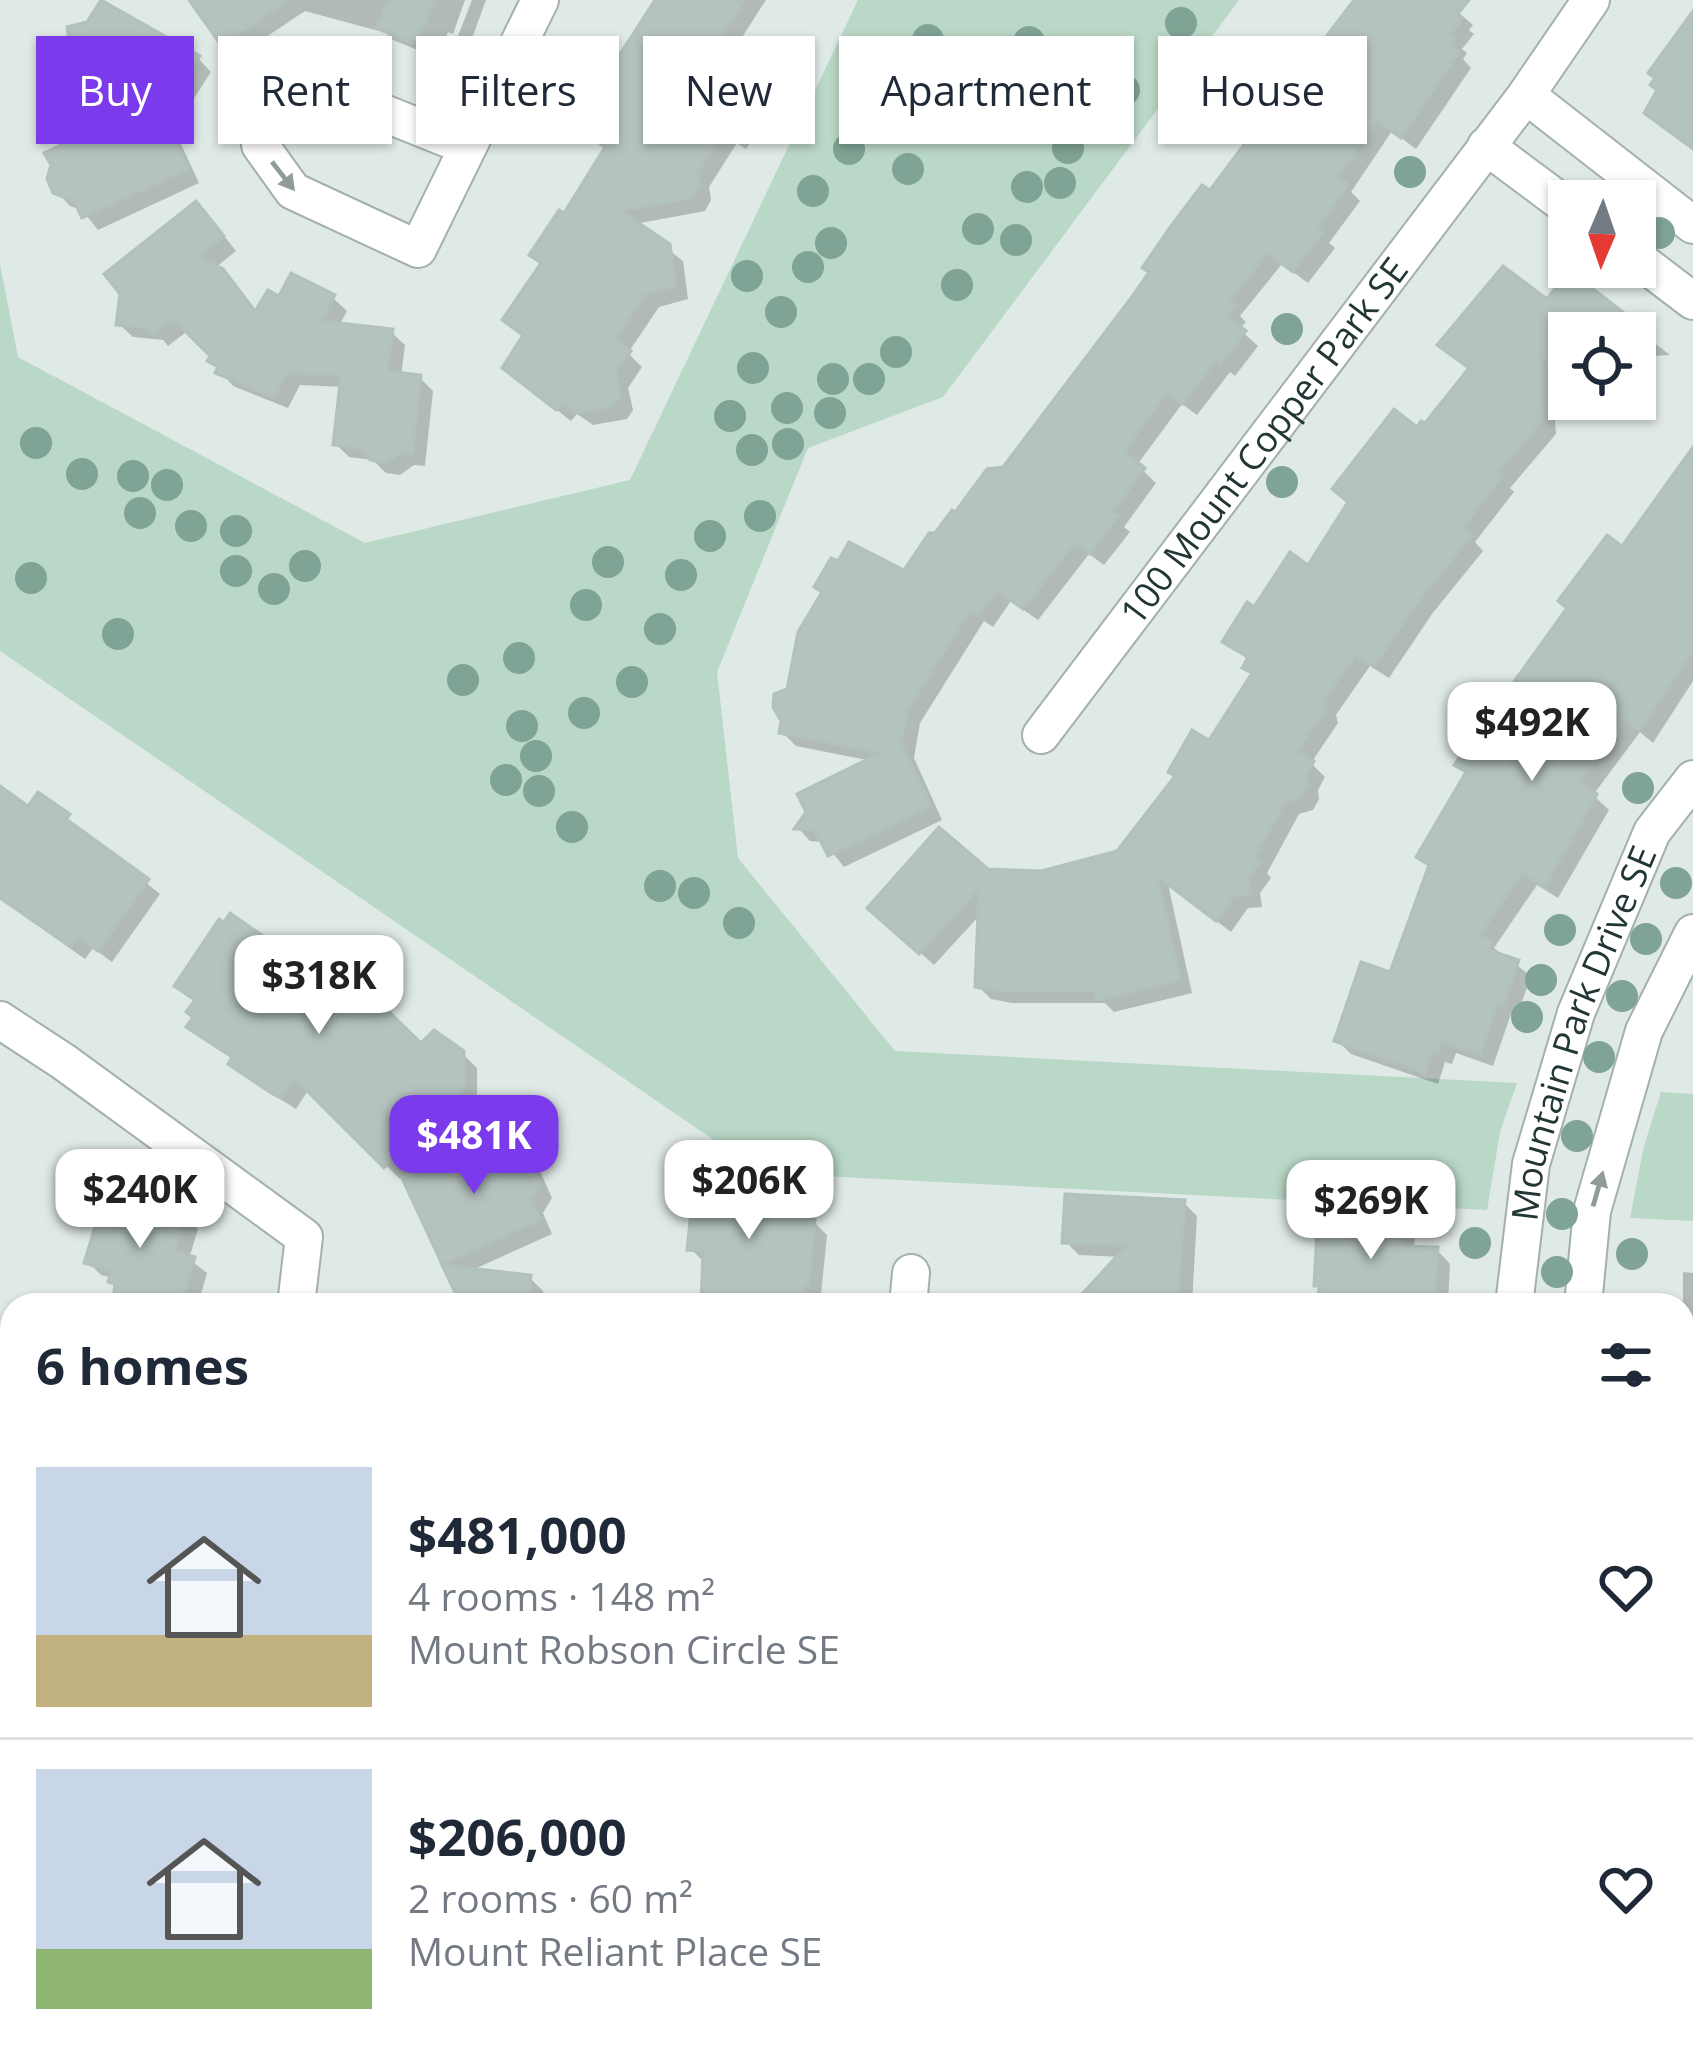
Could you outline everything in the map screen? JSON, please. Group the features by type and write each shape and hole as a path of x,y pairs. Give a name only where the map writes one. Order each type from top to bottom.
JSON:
{"street":[{"path":"466,146 332,92 289,95 260,146 293,191 418,249 540,0"},
{"name":"100 Mount Copper Park SE","path":"1041,735 1526,94 1591,0"},
{"path":"1526,94 1693,225"},
{"path":"1486,146 1548,192"},
{"path":"1656,273 1693,301"},
{"name":"Mountain Park Drive SE","path":"1515,1293 1531,1164 1576,1013 1652,832 1693,779"},
{"name":"Mountain Park Drive SE","path":"1584,1293 1592,1211 1644,1031 1693,933"},
{"path":"0,1021 64,1062 304,1237 297,1293"}],"green space":[{"path":"858,0 1239,0 1212,36 1158,36 1158,109 1134,141 1134,36 841,36"},
{"path":"839,40 839,144 1132,144 943,397 808,448 717,672 738,858 895,1051 1517,1083 1500,1132 1487,1210 762,1173 0,651 0,264 18,357 365,543 630,480 790,144 815,144 815,91"},
{"path":"1661,1092 1693,1094 1693,1221 1630,1218 1644,1146"}],"building":[{"path":"101,0 165,36 68,36 67,27 87,22"},
{"path":"189,0 289,0 235,36 218,36 218,41"},
{"path":"388,0 435,0 416,44 376,28"},
{"path":"655,0 744,0 723,33 728,36 643,36 643,144 715,144 697,173 699,185 692,198 621,211 670,244 676,286 645,294 614,340 631,351 615,373 621,395 613,406 577,413 562,403 556,410 502,368 523,335 502,320 541,263 529,255 559,210 564,213 605,147 601,144 619,144 619,56"},
{"path":"1354,0 1469,0 1451,34 1455,38 1450,45 1459,52 1401,138 1377,120 1367,135 1367,36 1327,36"},
{"path":"1693,11 1693,149 1644,113 1657,90 1650,85 1655,78 1648,73"},
{"path":"63,144 176,144 188,169 82,218 74,201 53,193 47,179 51,165 44,153"},
{"path":"1244,144 1361,144 1338,177 1348,185 1317,228 1323,232 1293,272 1267,253 1229,301 1235,306 1227,315 1246,331 1182,404 1167,392 1124,451 1145,468 1112,512 1118,516 1090,554 1074,543 1023,609 997,590 978,616 970,610 908,709 901,743 931,806 828,856 815,830 794,829 806,812 797,794 880,753 779,733 774,694 787,689 798,632 822,592 814,587 831,558 838,561 849,542 904,570 929,533 935,533 955,512 987,469 1003,467 1131,298 1149,272 1142,268 1171,226 1202,185 1210,190"},
{"path":"196,201 224,236 199,257 223,269 255,311 268,290 279,296 291,273 335,295 321,321 393,329 387,371 421,375 412,454 400,453 385,463 370,460 360,448 333,445 341,375 286,373 274,397 215,373 218,367 207,361 210,356 173,319 153,334 147,328 116,325 120,294 104,274"},
{"path":"1503,266 1547,299 1555,288 1592,288 1623,312 1548,312 1548,361 1540,355 1543,419 1498,473 1502,476 1463,528 1472,535 1419,600 1374,667 1356,654 1324,700 1326,708 1297,751 1314,761 1307,784 1299,798 1286,801 1254,858 1260,862 1248,878 1250,894 1234,896 1216,921 1157,876 1180,980 1097,1000 1095,991 975,987 979,888 919,954 867,908 939,827 988,869 1041,871 1117,851 1175,776 1168,772 1192,730 1209,740 1252,673 1242,668 1248,657 1222,642 1247,602 1254,607 1290,552 1308,565 1348,502 1332,489 1394,409 1417,427 1425,423 1469,368 1437,345"},
{"path":"1693,447 1693,650 1639,731 1625,721 1579,782 1597,794 1544,887 1522,873 1479,936 1491,941 1488,950 1519,960 1480,1055 1442,1041 1438,1053 1432,1050 1425,1073 1334,1041 1361,962 1390,972 1429,865 1416,857 1466,772 1454,765 1567,608 1558,601 1607,535 1622,546"},
{"path":"0,786 28,806 38,792 70,814 66,819 149,879 98,951 78,937 71,947 0,898"},
{"path":"230,913 299,961 308,948 357,982 374,979 377,1000 421,1043 434,1030 464,1051 464,1090 384,1168 294,1078 281,1098 228,1064 232,1057 186,1027 193,1017 186,1012 195,1000 174,986 219,919 224,922"},
{"path":"500,1132 510,1154 528,1156 540,1183 531,1198 540,1220 442,1264 401,1176"},
{"path":"715,1169 781,1182 782,1215 815,1219 809,1284 804,1293 701,1293 703,1251 687,1250 694,1181"},
{"path":"106,1190 186,1213 174,1251 195,1257 184,1293 114,1293 115,1284 108,1282 111,1271 84,1263"},
{"path":"1065,1194 1185,1200 1178,1293 1083,1293 1127,1245 1062,1243"},
{"path":"1318,1211 1403,1215 1402,1246 1438,1247 1435,1293 1319,1293 1319,1286 1314,1286"},
{"path":"442,1265 531,1275 530,1293 455,1293"}]}
